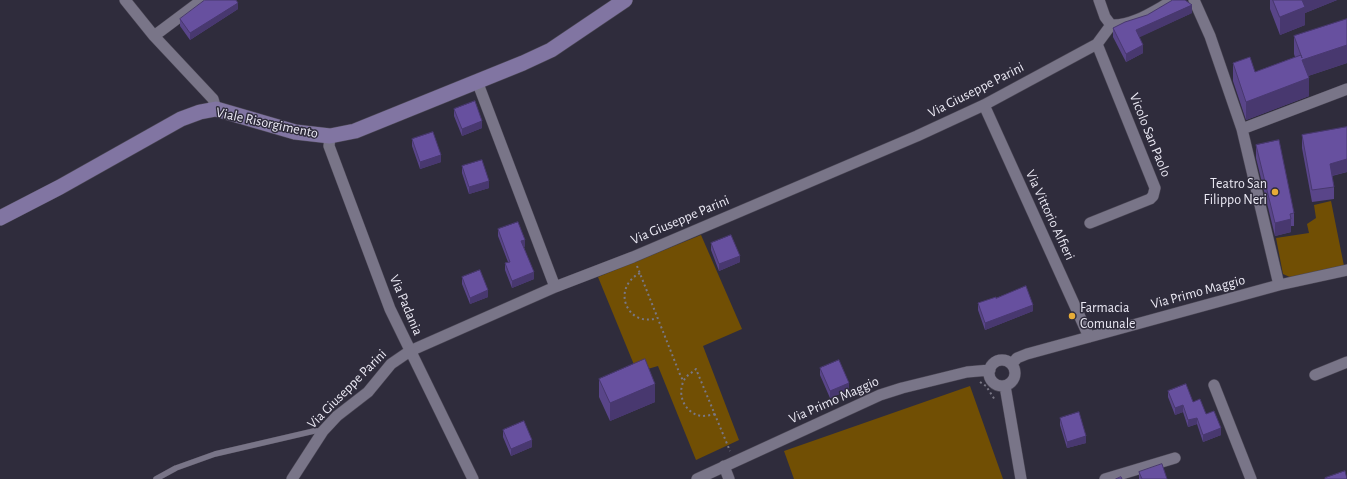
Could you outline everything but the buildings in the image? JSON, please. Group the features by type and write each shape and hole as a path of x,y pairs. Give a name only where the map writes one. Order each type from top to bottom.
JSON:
{"street":[{"path":"125,0 154,36 212,99 216,109"},
{"path":"154,36 202,0"},
{"name":"Viale Risorgimento","path":"0,218 60,187 181,119 200,112 216,109 295,132 330,136 355,131 523,63 551,50 625,0"},
{"path":"1099,0 1105,17 1111,25 1121,25 1131,22 1174,0"},
{"path":"1194,0 1210,36 1242,129 1279,285"},
{"name":"Via Giuseppe Parini","path":"292,479 323,432 337,416 368,392 391,364 410,351 555,288 633,257 917,136 984,105 1097,44 1111,25"},
{"name":"Vicolo San Paolo","path":"1090,223 1150,199 1153,196 1155,188 1097,44"},
{"path":"477,81 555,288"},
{"path":"1242,129 1347,88"},
{"name":"Via Vittorio Alfieri","path":"984,105 1089,337"},
{"name":"Via Padania","path":"330,136 329,146 390,309 473,479"},
{"name":"Via Primo Maggio","path":"1012,364 1017,358 1027,354 1279,285 1347,270"},
{"path":"1005,360 1012,364 1015,375 1012,382 1005,386 1000,386 993,382 990,378 991,366 997,361 1005,360"},
{"path":"1315,375 1347,362"},
{"name":"Via Primo Maggio","path":"696,479 880,395 967,372 990,370"},
{"path":"1214,385 1251,479"},
{"path":"1005,386 1021,479"},
{"path":"1105,479 1175,458"},
{"path":"724,466 729,479"}],"lane":[{"path":"156,479 176,468 215,454 314,431 323,432"}],"path":[{"path":"633,257 681,378 684,381"},
{"path":"640,273 633,277 626,286 624,298 627,308 634,316 642,319 652,320 657,318"},
{"path":"715,414 703,416 695,414 688,409 683,402 681,395 684,381 687,376 696,369 715,414 734,461"},
{"path":"967,372 970,379 980,382 986,386 993,394 998,406"}],"shaded area":[{"path":"1331,201 1344,266 1292,278 1283,274 1276,238 1309,233 1307,224 1316,218 1314,205"},
{"path":"701,235 742,329 703,346 739,440 696,460 658,366 637,372 598,277"},
{"path":"970,386 1003,479 794,479 784,451"}],"place":[{"name":"Teatro San Filippo Neri","path":"1275,192"},
{"name":"Farmacia Comunale","path":"1072,316"}]}
